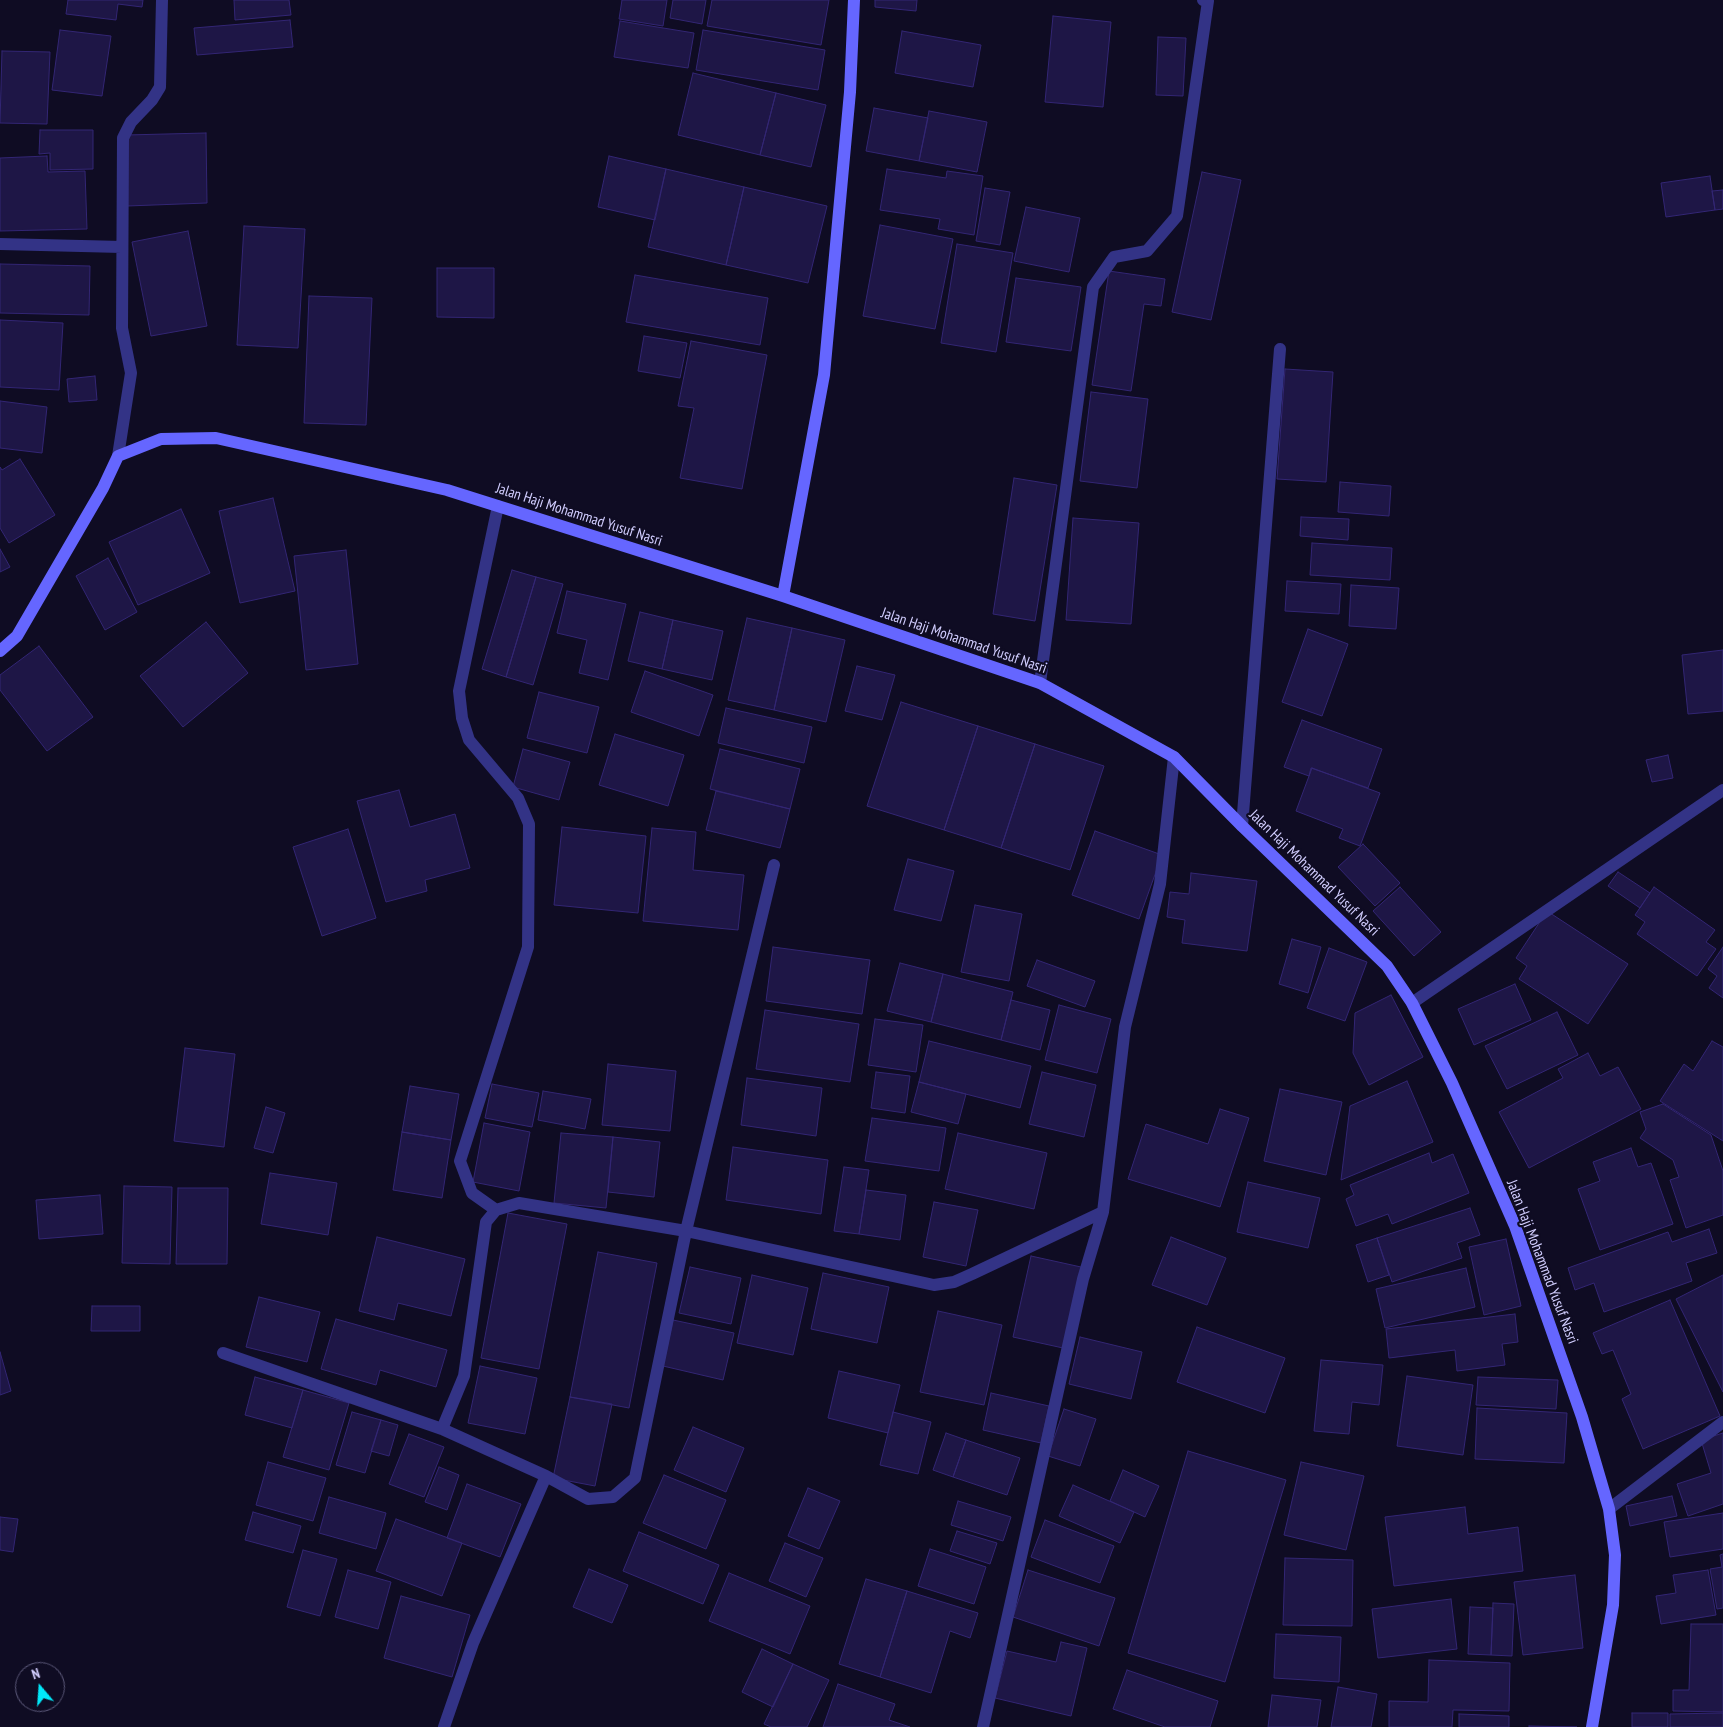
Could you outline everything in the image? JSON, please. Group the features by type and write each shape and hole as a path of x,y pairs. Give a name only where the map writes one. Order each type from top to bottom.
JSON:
{"street":[{"path":"0,651 17,636 103,488 118,456 131,373 122,328 123,138 131,122 152,100 160,87 162,0"},
{"path":"782,596 824,375 850,92 854,0"},
{"path":"1040,683 1094,287 1114,258 1147,251 1177,216 1208,1 1203,0"},
{"path":"0,244 122,247"},
{"path":"1242,826 1280,349"},
{"name":"Jalan Haji Mohammad Yusuf Nasri","path":"118,456 162,439 216,438 448,490 782,596 1040,683 1174,758 1387,966 1412,1003 1452,1083 1515,1226 1582,1416 1609,1509 1615,1555 1613,1605 1592,1727"},
{"path":"496,1210 472,1193 460,1161 528,947 529,824 518,798 469,740 462,718 459,691 498,506"},
{"path":"984,1727 1083,1279 1103,1212 1124,1027 1160,884 1174,758"},
{"path":"1412,1003 1723,790"},
{"path":"222,1352 442,1428 546,1476 588,1498 614,1497 635,1478 686,1231 774,865"},
{"path":"442,1428 464,1376 486,1222 496,1210 519,1203 686,1231 934,1285 954,1282 1103,1212"},
{"path":"1609,1509 1723,1422"},
{"path":"444,1727 473,1644 546,1476"}],"building":[{"path":"68,0 143,0 142,7 118,4 116,20 66,14"},
{"path":"234,0 289,0 291,15 235,20"},
{"path":"622,0 667,0 663,26 619,19"},
{"path":"673,0 706,0 702,24 670,18"},
{"path":"712,0 829,0 821,45 707,26"},
{"path":"875,0 917,0 916,11 875,7"},
{"path":"1053,16 1111,22 1103,107 1045,102"},
{"path":"290,20 293,47 197,55 194,28"},
{"path":"620,21 694,33 688,68 614,57"},
{"path":"60,30 111,36 102,96 52,90"},
{"path":"703,30 825,50 818,90 696,70"},
{"path":"902,31 981,45 973,87 895,73"},
{"path":"1158,37 1186,38 1183,96 1156,95"},
{"path":"2,51 50,52 47,124 0,123"},
{"path":"693,73 776,93 760,155 678,135"},
{"path":"776,93 826,105 811,167 760,155"},
{"path":"874,108 928,118 919,161 866,151"},
{"path":"929,111 987,122 977,172 919,161"},
{"path":"40,130 93,130 93,169 50,170 50,153 39,154"},
{"path":"206,133 207,203 127,206 126,135"},
{"path":"47,156 48,172 85,171 87,229 0,231 0,158"},
{"path":"609,156 666,169 655,220 598,207"},
{"path":"666,169 744,187 726,265 648,247"},
{"path":"887,169 946,178 947,171 983,176 974,235 938,229 940,219 880,210"},
{"path":"1202,172 1241,180 1211,320 1172,312"},
{"path":"1710,176 1715,210 1666,217 1661,183"},
{"path":"744,187 827,206 808,283 726,265"},
{"path":"985,188 1010,192 1000,245 976,241"},
{"path":"1723,190 1723,209 1715,210 1712,191"},
{"path":"1026,207 1080,218 1069,272 1014,261"},
{"path":"880,225 953,239 935,329 863,316"},
{"path":"244,226 305,229 298,348 237,345"},
{"path":"188,231 207,326 151,336 132,242"},
{"path":"957,244 1013,253 996,352 941,343"},
{"path":"0,264 90,266 89,315 0,313"},
{"path":"437,268 494,268 494,318 437,317"},
{"path":"1109,271 1165,279 1161,306 1144,304 1131,391 1092,385"},
{"path":"635,275 768,298 760,345 626,322"},
{"path":"1016,278 1081,287 1071,351 1006,342"},
{"path":"309,296 372,298 366,425 304,423"},
{"path":"0,320 63,323 59,390 0,387"},
{"path":"644,336 687,343 680,378 638,371"},
{"path":"691,341 767,355 742,489 680,478 694,408 678,406"},
{"path":"1285,369 1333,372 1326,482 1277,479"},
{"path":"95,376 97,400 69,402 67,379"},
{"path":"1091,392 1148,399 1137,488 1080,481"},
{"path":"0,401 47,407 42,453 0,448"},
{"path":"20,459 55,515 9,543 0,528 0,467 2,470"},
{"path":"1014,478 1057,485 1035,621 993,614"},
{"path":"1340,482 1391,486 1389,516 1338,512"},
{"path":"273,498 295,591 240,603 219,511"},
{"path":"181,509 210,573 138,605 109,542"},
{"path":"1301,517 1349,519 1348,540 1300,536"},
{"path":"1073,518 1139,523 1131,624 1066,620"},
{"path":"1312,543 1392,548 1390,580 1310,575"},
{"path":"0,549 10,567 0,572"},
{"path":"346,550 358,664 306,670 294,556"},
{"path":"108,558 137,612 105,630 76,576"},
{"path":"512,570 536,577 506,677 482,669"},
{"path":"536,577 563,584 533,685 506,677"},
{"path":"1287,581 1341,584 1339,614 1285,611"},
{"path":"1351,585 1399,588 1396,629 1349,626"},
{"path":"567,591 626,604 608,680 579,673 587,640 557,633"},
{"path":"640,612 673,620 662,669 628,661"},
{"path":"747,618 792,628 774,710 728,700"},
{"path":"673,620 723,631 712,680 662,669"},
{"path":"206,622 248,673 183,727 140,676"},
{"path":"792,628 845,640 826,722 774,710"},
{"path":"1308,629 1348,644 1322,716 1282,702"},
{"path":"39,646 93,717 47,751 0,690 0,675"},
{"path":"1723,650 1723,711 1688,714 1682,655"},
{"path":"857,666 895,675 882,720 845,711"},
{"path":"645,671 713,695 699,736 631,712"},
{"path":"539,692 599,707 587,753 527,738"},
{"path":"901,702 978,726 944,830 867,806"},
{"path":"726,708 812,727 804,763 718,743"},
{"path":"1302,720 1382,749 1368,788 1311,768 1309,776 1284,767"},
{"path":"978,726 1035,744 1001,848 944,830"},
{"path":"615,734 684,755 668,806 599,785"},
{"path":"1035,744 1104,766 1070,870 1001,848"},
{"path":"523,749 570,762 559,800 513,787"},
{"path":"720,749 800,769 790,809 710,789"},
{"path":"1668,755 1673,778 1652,782 1646,760"},
{"path":"1312,768 1380,793 1360,846 1339,838 1343,829 1296,811"},
{"path":"399,790 410,827 455,814 470,868 425,880 427,891 386,902 357,801"},
{"path":"716,791 790,809 780,848 706,830"},
{"path":"562,827 646,836 638,913 554,905"},
{"path":"652,828 696,832 693,870 744,875 738,930 643,921"},
{"path":"348,829 376,918 322,936 293,847"},
{"path":"1095,831 1162,855 1139,919 1072,895"},
{"path":"1363,844 1400,883 1375,906 1338,867"},
{"path":"908,859 954,871 941,921 894,910"},
{"path":"1618,872 1650,893 1640,908 1608,886"},
{"path":"1191,873 1257,881 1247,951 1182,943 1185,920 1167,917 1170,892 1189,894"},
{"path":"1400,887 1441,932 1414,956 1373,911"},
{"path":"1654,887 1715,930 1706,942 1716,949 1697,976 1637,934 1645,922 1635,915"},
{"path":"975,905 1022,914 1009,981 961,972"},
{"path":"1547,911 1628,964 1588,1024 1519,979 1527,966 1516,958"},
{"path":"1292,939 1321,947 1308,993 1279,984"},
{"path":"773,947 870,960 862,1014 766,1001"},
{"path":"1723,947 1723,998 1709,988 1717,976 1708,969"},
{"path":"1329,948 1367,962 1345,1021 1307,1008"},
{"path":"1037,960 1095,981 1085,1007 1027,986"},
{"path":"900,963 943,974 931,1022 887,1011"},
{"path":"943,974 1013,992 1001,1040 931,1022"},
{"path":"1515,984 1531,1020 1474,1045 1458,1009"},
{"path":"1391,995 1423,1057 1369,1085 1353,1053 1355,1013"},
{"path":"1011,1000 1050,1010 1040,1050 1001,1040"},
{"path":"1059,1005 1111,1019 1097,1073 1045,1060"},
{"path":"765,1010 859,1024 850,1082 756,1069"},
{"path":"1557,1012 1578,1055 1507,1089 1485,1046"},
{"path":"875,1019 923,1025 916,1072 868,1065"},
{"path":"929,1041 1031,1066 1020,1108 919,1082"},
{"path":"1712,1041 1723,1047 1723,1141 1660,1101 1684,1064 1693,1071"},
{"path":"185,1048 235,1054 224,1147 174,1141"},
{"path":"1588,1053 1600,1076 1618,1067 1641,1109 1529,1168 1499,1112 1563,1078 1558,1069"},
{"path":"608,1064 676,1071 670,1131 602,1125"},
{"path":"876,1072 910,1076 905,1113 871,1108"},
{"path":"1042,1072 1096,1085 1084,1137 1029,1124"},
{"path":"747,1078 822,1088 816,1136 741,1125"},
{"path":"1407,1081 1433,1142 1341,1180 1350,1106"},
{"path":"919,1082 966,1094 958,1124 911,1112"},
{"path":"492,1084 539,1093 532,1127 485,1118"},
{"path":"410,1086 459,1094 451,1140 402,1132"},
{"path":"1280,1089 1342,1102 1326,1175 1264,1161"},
{"path":"543,1091 591,1099 585,1129 538,1120"},
{"path":"1663,1104 1711,1135 1723,1171 1723,1215 1686,1228 1670,1180 1679,1177 1673,1160 1640,1138 1646,1129 1640,1112"},
{"path":"266,1107 285,1113 273,1153 254,1148"},
{"path":"1220,1109 1249,1118 1220,1207 1128,1179 1146,1124 1208,1144"},
{"path":"872,1118 946,1128 939,1171 865,1161"},
{"path":"484,1123 530,1132 519,1191 473,1182"},
{"path":"402,1132 451,1140 442,1198 393,1190"},
{"path":"561,1133 613,1137 606,1208 554,1203"},
{"path":"958,1133 1047,1153 1034,1209 945,1189"},
{"path":"613,1137 660,1142 654,1197 608,1192"},
{"path":"733,1147 828,1160 821,1214 726,1200"},
{"path":"1631,1148 1638,1167 1651,1163 1673,1224 1600,1250 1578,1189 1600,1181 1593,1162"},
{"path":"1429,1153 1432,1163 1453,1154 1469,1193 1392,1224 1388,1214 1356,1226 1346,1199 1354,1195 1350,1185"},
{"path":"844,1167 869,1170 859,1234 834,1231"},
{"path":"270,1173 337,1183 328,1235 261,1224"},
{"path":"1248,1182 1320,1198 1308,1248 1237,1232"},
{"path":"124,1186 172,1187 170,1264 122,1263"},
{"path":"178,1188 228,1188 227,1264 176,1264"},
{"path":"866,1190 906,1195 900,1240 859,1234"},
{"path":"100,1195 103,1234 39,1239 36,1200"},
{"path":"934,1202 978,1210 966,1266 923,1257"},
{"path":"1470,1208 1480,1235 1457,1243 1462,1258 1392,1282 1377,1238"},
{"path":"508,1213 567,1224 539,1369 481,1358"},
{"path":"1709,1229 1717,1253 1686,1263 1692,1281 1604,1312 1594,1283 1575,1290 1568,1268 1668,1232 1672,1242"},
{"path":"377,1237 465,1259 451,1316 398,1303 394,1320 359,1311"},
{"path":"1171,1237 1226,1258 1207,1305 1152,1285"},
{"path":"1377,1238 1389,1275 1368,1282 1356,1245"},
{"path":"1506,1239 1521,1306 1484,1315 1469,1247"},
{"path":"598,1252 657,1263 629,1408 570,1397"},
{"path":"1031,1256 1081,1267 1063,1348 1013,1337"},
{"path":"690,1267 741,1278 731,1324 679,1313"},
{"path":"1466,1268 1475,1307 1385,1328 1376,1289"},
{"path":"823,1273 889,1287 877,1343 811,1329"},
{"path":"752,1275 808,1288 793,1355 737,1343"},
{"path":"1723,1275 1723,1392 1676,1299"},
{"path":"259,1297 320,1312 307,1362 246,1347"},
{"path":"1670,1300 1720,1416 1643,1449 1622,1399 1631,1394 1613,1350 1602,1354 1593,1333"},
{"path":"92,1306 140,1306 140,1331 91,1331"},
{"path":"938,1311 1002,1325 984,1405 920,1392"},
{"path":"1515,1314 1518,1342 1502,1344 1505,1365 1457,1371 1455,1350 1389,1358 1386,1329"},
{"path":"336,1319 447,1350 436,1387 380,1370 376,1385 321,1369"},
{"path":"673,1320 734,1333 723,1380 663,1366"},
{"path":"1197,1327 1285,1358 1265,1413 1177,1382"},
{"path":"1080,1337 1142,1352 1131,1399 1069,1384"},
{"path":"0,1352 11,1391 0,1395"},
{"path":"1321,1360 1383,1365 1379,1405 1352,1402 1349,1434 1314,1431"},
{"path":"480,1366 537,1378 525,1434 468,1423"},
{"path":"839,1371 900,1385 888,1433 828,1418"},
{"path":"1407,1376 1473,1385 1463,1455 1397,1446"},
{"path":"255,1377 303,1390 292,1428 245,1415"},
{"path":"1478,1377 1558,1380 1556,1409 1476,1405"},
{"path":"303,1390 349,1403 329,1470 283,1457"},
{"path":"991,1393 1049,1406 1041,1443 983,1430"},
{"path":"570,1397 612,1404 595,1486 553,1478"},
{"path":"1477,1408 1567,1413 1564,1463 1475,1459"},
{"path":"1064,1409 1096,1419 1080,1466 1048,1456"},
{"path":"352,1412 381,1420 365,1473 336,1465"},
{"path":"893,1412 931,1422 918,1474 880,1465"},
{"path":"381,1420 398,1425 389,1456 371,1451"},
{"path":"693,1427 744,1448 726,1492 674,1470"},
{"path":"946,1433 966,1440 953,1477 933,1470"},
{"path":"1723,1433 1723,1504 1688,1516 1677,1484 1711,1473 1701,1440"},
{"path":"409,1434 444,1447 424,1497 389,1484"},
{"path":"966,1440 1020,1458 1007,1495 953,1477"},
{"path":"1188,1451 1286,1480 1225,1682 1128,1653"},
{"path":"268,1462 326,1478 313,1521 256,1505"},
{"path":"1301,1462 1364,1476 1346,1550 1284,1535"},
{"path":"439,1467 459,1475 447,1510 425,1502"},
{"path":"1123,1470 1159,1486 1145,1517 1110,1501"},
{"path":"664,1475 726,1500 706,1549 643,1523"},
{"path":"467,1484 521,1504 500,1557 447,1538"},
{"path":"1073,1485 1134,1512 1120,1543 1059,1516"},
{"path":"808,1488 840,1501 819,1549 788,1536"},
{"path":"1672,1496 1677,1516 1630,1526 1626,1506"},
{"path":"329,1497 386,1513 376,1549 319,1533"},
{"path":"958,1501 1011,1517 1003,1541 951,1525"},
{"path":"1465,1507 1468,1534 1518,1527 1523,1571 1394,1586 1385,1517"},
{"path":"253,1512 301,1526 293,1553 245,1540"},
{"path":"1723,1513 1723,1549 1670,1557 1664,1522"},
{"path":"0,1517 18,1519 13,1552 0,1550"},
{"path":"396,1519 462,1543 442,1596 376,1571"},
{"path":"1045,1520 1114,1546 1100,1583 1031,1557"},
{"path":"957,1531 997,1543 990,1564 950,1551"},
{"path":"639,1532 719,1565 703,1604 623,1571"},
{"path":"785,1543 823,1558 806,1597 769,1581"},
{"path":"930,1549 986,1567 974,1604 918,1586"},
{"path":"303,1550 337,1559 320,1616 287,1607"},
{"path":"1723,1554 1723,1608 1717,1609 1710,1569 1722,1567 1720,1555"},
{"path":"1285,1558 1353,1560 1352,1626 1283,1625"},
{"path":"589,1569 628,1585 612,1623 573,1607"},
{"path":"348,1570 391,1582 378,1629 335,1617"},
{"path":"1028,1570 1115,1598 1099,1646 1013,1617"},
{"path":"1708,1570 1716,1615 1661,1624 1656,1596 1676,1593 1673,1575"},
{"path":"729,1573 810,1606 790,1654 709,1621"},
{"path":"1575,1575 1583,1648 1523,1655 1514,1582"},
{"path":"866,1579 907,1591 880,1677 839,1664"},
{"path":"907,1591 978,1613 970,1638 950,1631 931,1693 880,1677"},
{"path":"401,1596 470,1615 452,1677 384,1658"},
{"path":"1451,1599 1457,1649 1378,1658 1372,1609"},
{"path":"1493,1603 1514,1604 1512,1656 1491,1655"},
{"path":"1470,1607 1493,1608 1491,1655 1468,1654"},
{"path":"1691,1624 1723,1624 1723,1712 1673,1711 1673,1690 1689,1690"},
{"path":"1276,1634 1341,1637 1339,1682 1274,1678"},
{"path":"1061,1642 1087,1648 1071,1716 995,1698 1007,1651 1056,1662"},
{"path":"762,1649 793,1664 773,1707 742,1692"},
{"path":"1429,1660 1510,1663 1509,1711 1453,1710 1452,1727 1389,1727 1389,1701 1428,1702"},
{"path":"793,1664 829,1680 807,1727 771,1727 764,1724"},
{"path":"1127,1670 1218,1701 1210,1727 1165,1727 1113,1709"},
{"path":"838,1684 895,1704 889,1720 910,1727 823,1727"},
{"path":"1338,1687 1377,1694 1371,1727 1331,1727"},
{"path":"1272,1695 1321,1700 1317,1727 1268,1727"},
{"path":"1632,1713 1668,1713 1668,1727 1632,1727"},
{"path":"1723,1713 1723,1727 1670,1727 1670,1714"},
{"path":"1459,1714 1509,1716 1509,1727 1459,1727"},
{"path":"1529,1726 1577,1727 1529,1727"}]}
